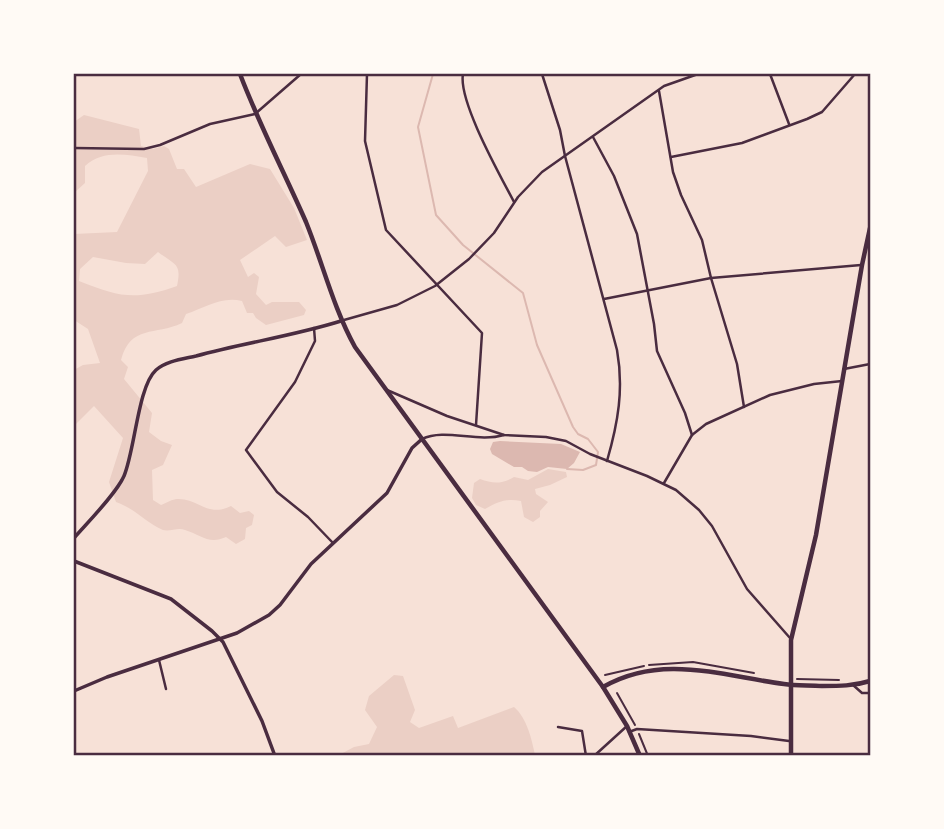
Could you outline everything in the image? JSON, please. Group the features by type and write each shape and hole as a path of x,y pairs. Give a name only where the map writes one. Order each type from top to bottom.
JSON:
{"main road":[{"path":"240,74 255,114 305,221 341,321 355,347 603,687 627,726 640,755"},
{"path":"791,755 792,640 816,535 870,231"},
{"path":"603,687 630,674 678,668 701,669 792,685 853,685 870,681"}],"street":[{"path":"74,148 144,149 160,145 210,124 255,114 301,74"},
{"path":"367,74 365,141 386,230 435,286 482,333 477,425"},
{"path":"463,74 463,90 486,147 514,202"},
{"path":"542,74 560,130 617,350 621,376 620,410 607,461"},
{"path":"74,538 116,489 124,475 133,448 142,402 155,370 204,353 314,328 397,305 435,286 488,240 514,202 542,172 664,86 696,74"},
{"path":"770,74 789,124"},
{"path":"671,157 734,146 822,112 855,74"},
{"path":"658,90 673,172 702,240 737,364 744,407"},
{"path":"593,137 614,176 638,234 657,351 692,435"},
{"path":"604,299 711,278 862,265"},
{"path":"314,328 315,341 295,382 246,450 277,492 308,517 333,543"},
{"path":"844,369 870,364"},
{"path":"664,483 692,435 706,424 769,395 842,381"},
{"path":"384,389 447,416 504,435"},
{"path":"74,691 107,677 220,639 248,628 269,615 280,605 311,564 387,493 412,448 422,439 439,435 476,439 504,435 554,438 676,489 699,510 724,545 747,589 792,640"},
{"path":"74,561 171,599 220,639 262,721 275,755"},
{"path":"159,660 166,690"},
{"path":"853,685 862,693 870,693"},
{"path":"594,755 627,726"},
{"path":"558,727 582,731 586,755"},
{"path":"629,732 637,729 751,736 791,742"}],"path":[{"path":"797,679 841,680"},
{"path":"617,693 635,725"},
{"path":"639,733 648,755"}],"shaded area":[{"path":"84,115 139,129 141,146 153,149 164,146 169,149 177,169 184,169 196,187 250,164 270,169 294,208 307,240 286,247 275,236 240,260 248,277 254,273 259,277 256,294 266,305 272,302 299,302 306,310 304,315 266,325 253,313 247,313 242,301 220,301 186,314 182,323 138,336 125,349 121,360 128,367 124,379 152,413 149,432 172,445 163,465 152,470 153,500 161,505 175,499 191,501 209,509 231,506 240,513 249,511 254,515 252,525 246,528 245,539 236,544 226,537 210,540 182,529 163,530 116,502 109,482 123,438 94,406 74,426 74,370 83,365 100,363 88,329 74,320 74,234 117,232 148,171 147,158 122,155 99,157 85,166 85,183 74,193 74,122","holes":["158,252 176,265 179,273 177,286 150,294 127,295 105,291 79,281 80,269 93,257 145,264"]},
{"path":"493,442 561,444 580,452 567,469 548,467 537,472 528,471 522,467 514,467 492,454 490,449"},
{"path":"548,469 566,472 567,477 535,489 536,494 548,502 540,511 540,517 533,522 524,517 521,501 502,501 485,509 476,505 472,498 474,483 480,479 489,482 505,481 514,477 528,480"},
{"path":"394,675 403,676 415,710 410,722 419,728 453,716 458,728 514,707 526,723 535,755 339,755 354,747 369,744 377,727 365,710 369,696"}],"waterway":[{"path":"433,74 418,127 436,215 463,245 523,293 537,345 573,427 578,434 588,439 598,452 596,465 583,470 567,469"}]}
